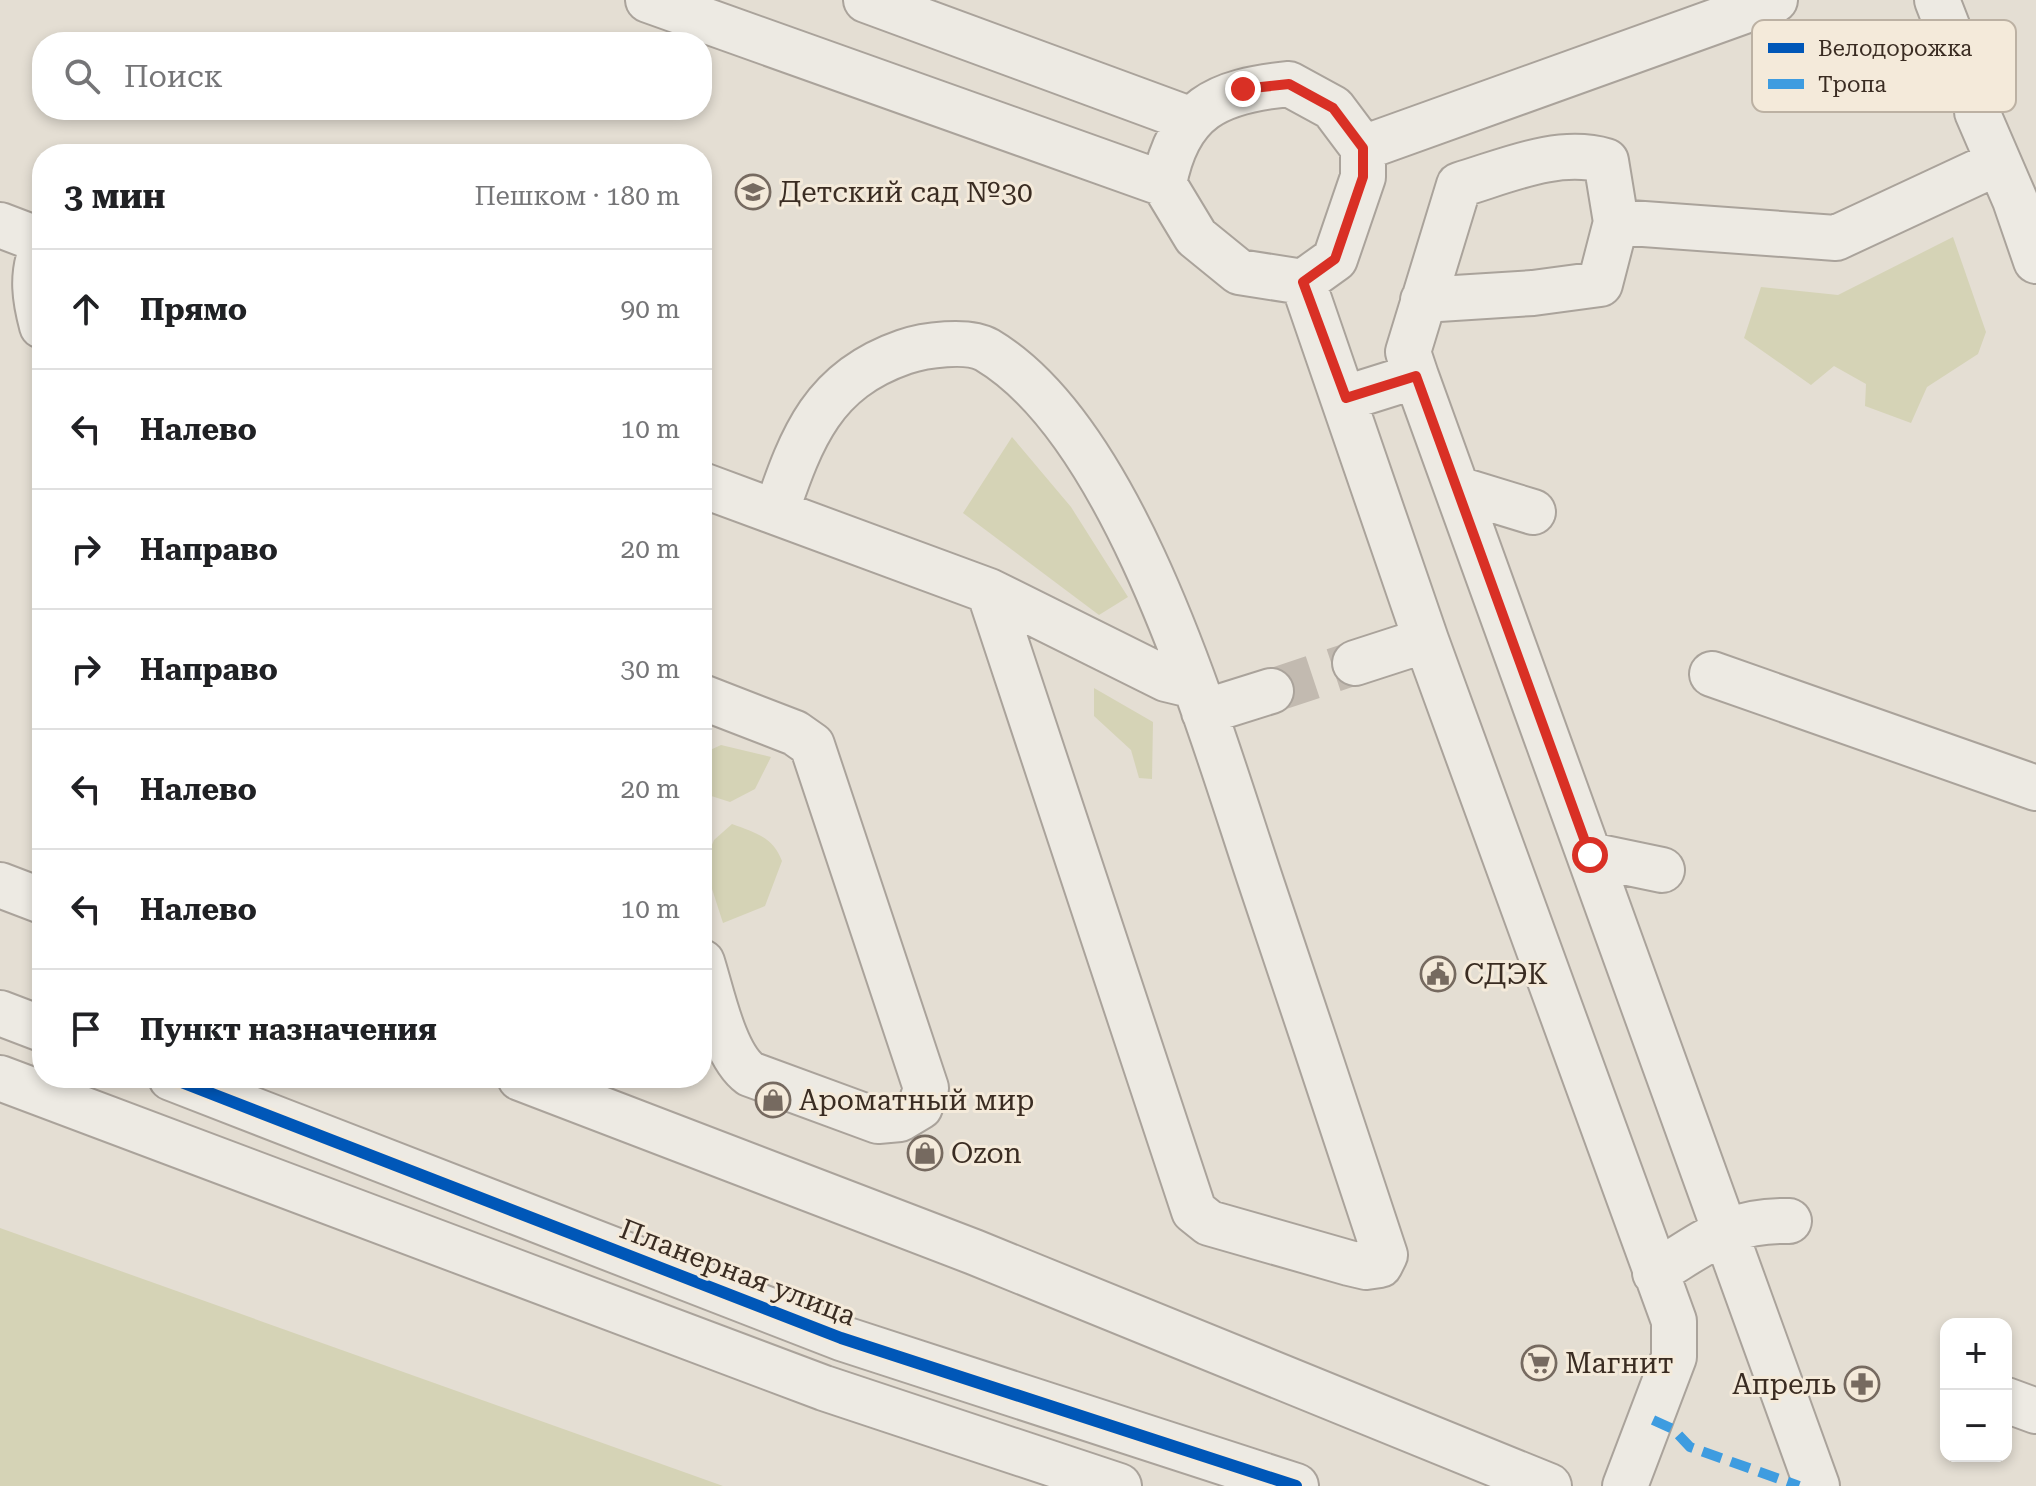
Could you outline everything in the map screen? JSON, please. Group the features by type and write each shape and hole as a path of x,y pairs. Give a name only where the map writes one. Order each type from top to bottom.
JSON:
{"street":[{"path":"648,0 1164,184 1196,237 1239,272 1303,282 1335,259 1363,177 1363,148 1333,108 1289,84 1243,89 1189,119 1171,149 1164,184"},
{"path":"866,0 1189,119"},
{"path":"1363,148 1775,0"},
{"path":"1977,112 2015,200 2036,261"},
{"path":"1423,300 1533,293 1600,284 1616,222 1606,161 1583,154 1534,162 1459,185 1423,300 1408,352 1817,1486"},
{"path":"1616,222 1836,238 1997,163"},
{"path":"0,225 32,237"},
{"path":"1303,282 1346,398 1426,640 1674,1321 1674,1357 1625,1486"},
{"path":"776,512 800,442 828,398 878,361 928,343 984,348 1039,393 1083,452 1133,535 1200,699 1385,1255 1380,1265 1357,1265 1209,1223 1194,1211 989,591"},
{"path":"1346,398 1416,376"},
{"path":"712,489 989,591 1200,699 1271,691"},
{"path":"1458,489 1533,512"},
{"path":"1355,663 1426,640"},
{"path":"1712,674 2036,788"},
{"path":"712,701 795,733 812,745 926,1088 920,1107 900,1119 878,1121 750,1074 735,1058 712,991"},
{"path":"1590,855 1662,870"},
{"path":"0,885 32,897"},
{"path":"0,1013 32,1025"},
{"path":"0,1078 824,1388 1119,1486"},
{"name":"Планерная улица","path":"197,1088 841,1338 1296,1486"},
{"path":"546,1088 974,1252 1549,1486"},
{"path":"1655,1273 1725,1231 1757,1220 1789,1221"},
{"path":"2012,1402 2036,1411"}],"shaded area":[{"path":"1953,237 1986,332 1978,354 1927,387 1911,423 1865,406 1866,384 1834,366 1811,385 1744,338 1761,287 1838,295"},
{"path":"1012,437 1071,507 1128,597 1099,615 963,513"},
{"path":"1094,688 1153,722 1152,779 1139,778 1131,750 1094,716"},
{"path":"721,745 771,757 755,789 730,802 712,796 712,749"},
{"path":"732,824 769,841 782,861 765,906 723,923 712,889 714,840"},
{"path":"0,1228 723,1486 0,1486"}],"tunnel":[{"path":"1271,691 1355,663"}],"marked path":[{"path":"1653,1420 1673,1429 1690,1447 1799,1486"}],"cycle path":[{"path":"197,1088 841,1338 1296,1486"}],"place":[{"name":"Детский сад №30","path":"753,192"},
{"name":"СДЭК","path":"1438,974"},
{"name":"Ароматный мир","path":"773,1100"},
{"name":"Ozon","path":"925,1153"},
{"name":"Магнит","path":"1539,1363"},
{"name":"Апрель","path":"1862,1384"}],"route":[{"path":"1243,89 1289,84 1333,108 1363,148 1363,177 1335,259 1303,282 1346,398 1416,376 1590,855"}]}
